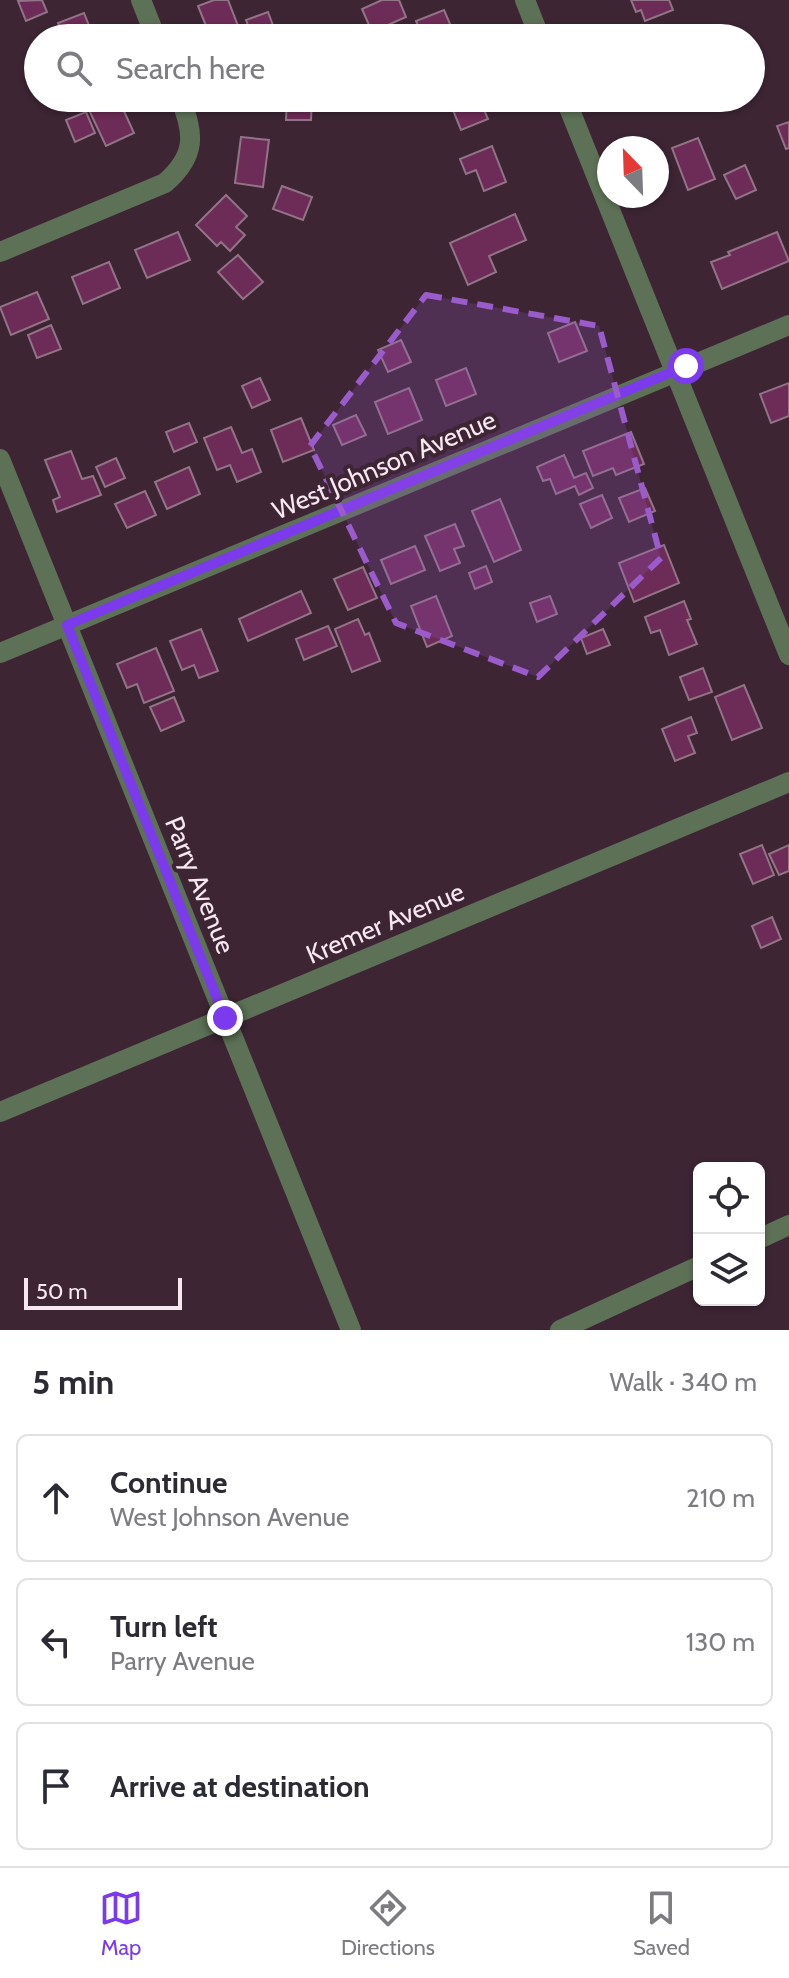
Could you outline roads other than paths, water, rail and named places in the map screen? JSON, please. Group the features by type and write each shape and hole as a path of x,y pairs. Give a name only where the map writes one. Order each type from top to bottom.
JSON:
{"street":[{"path":"141,0 150,24"},
{"path":"525,0 534,24"},
{"path":"0,252 165,183 179,171 189,154 191,135 186,112"},
{"path":"571,112 789,655"},
{"name":"West Johnson Avenue","path":"0,653 789,325"},
{"name":"Parry Avenue","path":"0,459 351,1330"},
{"name":"Kremer Avenue","path":"0,1112 789,782"},
{"path":"765,1236 789,1225"},
{"path":"560,1330 693,1269"}]}
